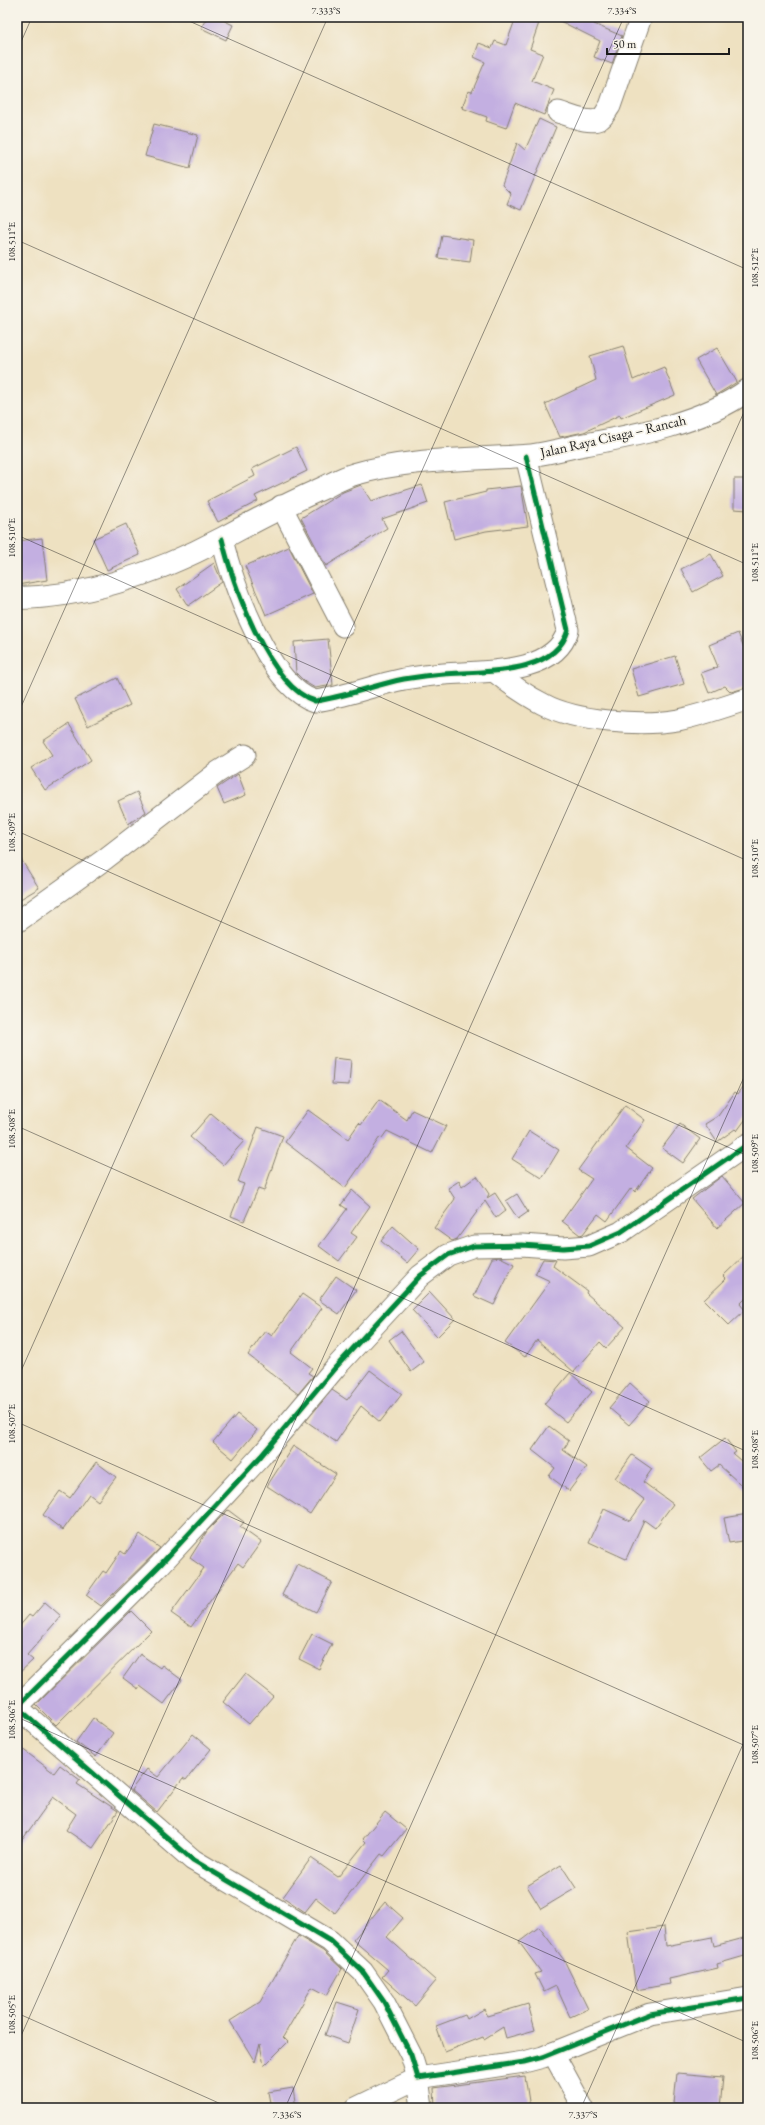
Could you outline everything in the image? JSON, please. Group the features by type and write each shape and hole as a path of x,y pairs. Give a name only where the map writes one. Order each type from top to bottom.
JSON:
{"main road":[{"name":"Jalan Raya Cisaga – Rancah","path":"17,598 40,598 105,585 181,559 222,539 281,506 354,474 394,465 445,459 526,456 606,441 685,422 735,400 748,390"}],"street":[{"path":"558,112 589,121 600,119 605,114 610,106 641,17"},
{"path":"222,539 233,578 247,615 266,651 292,689 305,698 315,701 330,699 372,686 420,677 495,672 540,661 558,650 565,641 568,630 526,456"},
{"path":"281,506 343,626"},
{"path":"495,672 515,688 544,705 576,715 608,721 677,720 748,699"},
{"path":"17,922 105,859 218,772 245,755"},
{"path":"422,2108 418,2078 411,2055 384,2002 363,1972 330,1941 193,1860 17,1707 160,1565 261,1456 335,1368 420,1276 448,1255 474,1246 522,1244 563,1248 589,1246 621,1232 748,1144"},
{"path":"356,2108 418,2078 524,2062 553,2053 650,2014 748,1998"},
{"path":"553,2053 583,2108"}],"building":[{"path":"207,17 217,17 233,25 226,40 201,28"},
{"path":"516,17 541,17 530,49 543,54 532,81 554,90 544,115 515,103 506,128 486,121 487,117 462,108 468,91 472,92 485,62 474,57 479,43 492,48 495,41 506,45"},
{"path":"552,17 597,17 594,24 622,36 612,64 594,57 600,41"},
{"path":"539,119 556,127 521,210 507,204 511,194 502,185 517,143 525,150"},
{"path":"154,124 198,135 190,168 145,156"},
{"path":"442,235 473,240 470,262 438,258"},
{"path":"623,346 633,380 664,367 675,395 621,418 620,415 584,432 560,437 545,404 596,380 590,356"},
{"path":"717,348 737,382 716,395 696,360"},
{"path":"296,447 307,471 255,496 258,501 218,522 207,501 255,476 252,469"},
{"path":"734,479 748,479 748,510 734,509"},
{"path":"361,485 371,501 422,485 428,503 382,519 387,528 326,566 301,518 343,492"},
{"path":"521,486 528,526 486,531 454,539 445,502 486,492 486,490"},
{"path":"126,524 140,555 107,570 93,539"},
{"path":"42,538 47,580 17,585 17,541"},
{"path":"289,547 313,594 266,615 245,566"},
{"path":"711,554 723,576 693,592 681,569"},
{"path":"214,563 222,582 188,606 177,589"},
{"path":"738,633 748,657 748,687 731,692 725,686 709,693 701,673 718,667 709,645"},
{"path":"328,639 333,685 315,688 305,682 296,673 294,642"},
{"path":"675,656 684,684 639,697 631,669"},
{"path":"117,678 130,705 88,726 75,699"},
{"path":"69,724 91,760 45,790 31,768 52,755 43,741"},
{"path":"238,774 246,795 224,804 217,788"},
{"path":"137,792 146,812 128,824 118,801"},
{"path":"17,853 39,888 17,901"},
{"path":"334,1058 351,1060 349,1085 332,1084"},
{"path":"748,1080 748,1116 737,1131 735,1129 717,1142 705,1124 718,1116 735,1092 738,1094"},
{"path":"379,1100 407,1120 412,1110 446,1126 432,1153 387,1131 382,1138 380,1137 345,1188 285,1142 308,1110 348,1139 359,1123 361,1125"},
{"path":"625,1105 645,1120 626,1148 652,1168 635,1192 631,1188 607,1221 598,1214 583,1234 580,1235 562,1221 592,1179 578,1170"},
{"path":"211,1113 244,1141 223,1165 190,1137"},
{"path":"680,1124 700,1139 683,1163 662,1148"},
{"path":"258,1127 283,1136 264,1191 258,1189 244,1221 231,1216 244,1184 238,1182"},
{"path":"529,1131 559,1150 542,1178 512,1159"},
{"path":"477,1176 489,1194 487,1198 495,1193 506,1210 496,1218 485,1201 457,1239 452,1241 434,1228 455,1199 448,1188 459,1181 462,1187"},
{"path":"722,1176 745,1203 717,1228 692,1199"},
{"path":"352,1190 370,1206 351,1233 357,1237 339,1261 319,1246 347,1209 341,1205"},
{"path":"517,1194 528,1212 518,1219 506,1201"},
{"path":"393,1226 419,1249 407,1263 381,1241"},
{"path":"748,1252 748,1296 740,1304 745,1310 729,1325 704,1300 726,1279 723,1276"},
{"path":"500,1257 514,1264 494,1305 474,1296 492,1258"},
{"path":"543,1259 556,1260 553,1266 587,1291 586,1293 625,1327 606,1348 600,1342 574,1372 537,1340 525,1357 505,1343 550,1281 535,1274"},
{"path":"336,1276 356,1290 339,1314 319,1300"},
{"path":"430,1292 455,1319 437,1337 412,1310"},
{"path":"302,1294 322,1308 291,1352 312,1368 308,1373 313,1376 298,1394 248,1355 265,1331 272,1336"},
{"path":"401,1331 424,1362 411,1372 389,1340"},
{"path":"370,1370 402,1394 380,1422 361,1406 336,1442 306,1421 332,1390 347,1400"},
{"path":"570,1373 592,1392 566,1422 544,1404"},
{"path":"630,1383 650,1401 629,1425 609,1408"},
{"path":"237,1414 257,1430 233,1459 213,1442"},
{"path":"549,1426 569,1441 563,1450 587,1467 569,1491 549,1476 555,1468 532,1450"},
{"path":"725,1438 736,1452 733,1454 748,1467 748,1491 719,1465 711,1471 700,1458"},
{"path":"293,1446 336,1474 310,1514 267,1486"},
{"path":"632,1455 652,1469 643,1482 673,1504 655,1528 644,1520 626,1559 589,1542 604,1509 630,1521 645,1500 615,1478"},
{"path":"96,1462 116,1477 98,1501 89,1494 63,1530 43,1515 60,1491 70,1498"},
{"path":"228,1510 244,1522 240,1527 261,1542 243,1567 238,1563 191,1627 171,1613 204,1568 190,1558 207,1531"},
{"path":"748,1514 748,1540 729,1543 724,1518"},
{"path":"140,1534 160,1548 101,1606 86,1595 103,1571 106,1573 121,1551 125,1554"},
{"path":"297,1564 332,1582 316,1612 282,1595"},
{"path":"45,1602 61,1616 27,1655 33,1660 17,1675 17,1629 29,1615 32,1617"},
{"path":"131,1611 151,1631 56,1725 36,1705"},
{"path":"312,1634 332,1644 319,1669 299,1659"},
{"path":"140,1654 160,1668 162,1665 182,1680 164,1704 140,1686 138,1689 123,1678"},
{"path":"245,1674 273,1696 249,1724 223,1702"},
{"path":"93,1718 113,1733 96,1757 76,1742"},
{"path":"193,1734 211,1749 186,1780 183,1778 157,1812 131,1790 147,1769 158,1777"},
{"path":"17,1745 54,1773 60,1765 80,1780 77,1784 118,1811 93,1848 66,1830 76,1814 53,1797 17,1847"},
{"path":"385,1812 406,1829 384,1856 381,1854 335,1913 316,1898 305,1912 283,1897 311,1858 338,1877 366,1842 363,1839"},
{"path":"561,1865 576,1888 541,1909 527,1886"},
{"path":"385,1902 403,1918 387,1937 436,1981 415,2006 382,1977 388,1970 353,1940"},
{"path":"539,1927 564,1960 588,2009 570,2017 556,1986 544,1992 535,1974 541,1972 519,1942"},
{"path":"664,1927 666,1946 712,1937 714,1946 748,1937 748,1955 717,1964 718,1968 669,1979 670,1984 636,1990 628,1932"},
{"path":"298,1936 323,1951 342,1969 327,1995 312,1987 283,2037 288,2042 264,2066 260,2044 255,2062 230,2021 260,2002"},
{"path":"337,2002 359,2009 348,2043 325,2035"},
{"path":"528,2004 535,2030 506,2038 503,2027 484,2039 483,2037 445,2052 436,2026 465,2015 467,2019 484,2009 488,2016"},
{"path":"677,2073 723,2077 720,2108 674,2103"},
{"path":"525,2076 530,2108 512,2108 511,2106 492,2108 491,2103 435,2107 434,2088"},
{"path":"293,2088 296,2108 271,2108 268,2092"}],"cycle path":[{"path":"222,539 234,581 255,631 268,655 282,676 298,692 315,701 337,697 404,679 439,674 496,671 515,668 533,663 548,656 560,645 568,630 526,456"},
{"path":"17,1707 160,1565 261,1456 335,1368 420,1276 448,1255 474,1246 522,1245 563,1248 589,1246 621,1232 748,1144"},
{"path":"17,1707 193,1860 330,1941 363,1972 384,2002 411,2055 418,2078 524,2062 543,2057 650,2014 748,1998"}]}
